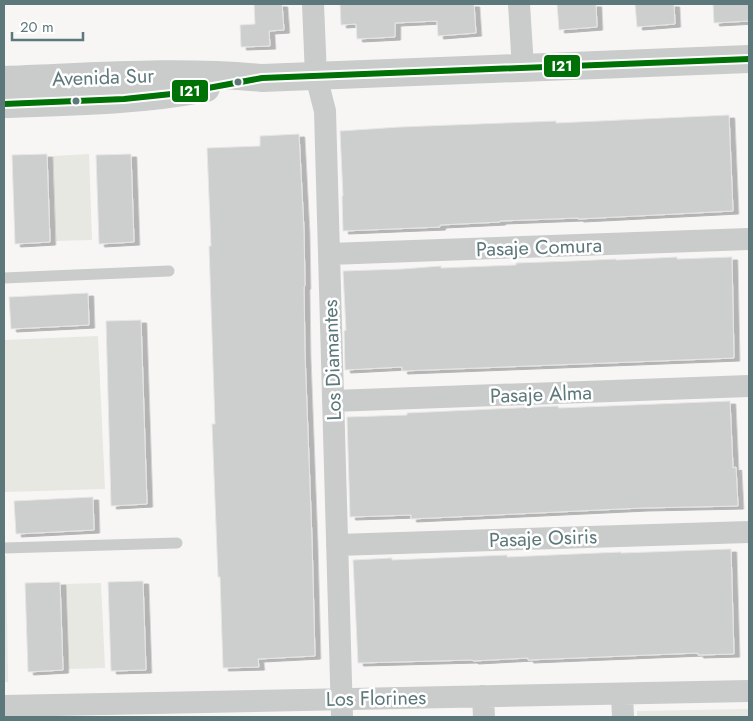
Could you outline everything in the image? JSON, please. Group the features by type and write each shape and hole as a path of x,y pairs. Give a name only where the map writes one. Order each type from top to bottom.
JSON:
{"street":[{"name":"Los Diamantes","path":"314,4 316,76 325,112 341,708"},
{"path":"520,4 523,68"},
{"name":"Avenida Sur","path":"4,80 190,74 224,74 262,78 749,59"},
{"name":"Avenida Sur","path":"4,104 124,99 181,93 262,78"},
{"name":"Pasaje Comura","path":"329,254 749,239"},
{"name":"Pasaje Alma","path":"333,401 749,386"},
{"name":"Pasaje Osiris","path":"337,544 749,532"},
{"name":"Los Florines","path":"4,706 484,707 622,694 749,691"},
{"path":"622,694 623,717"}],"lane":[{"path":"4,278 169,271"},
{"path":"4,548 177,542"}],"shaded area":[{"path":"89,154 92,240 56,241 53,156"},
{"path":"98,336 105,489 5,492 4,340"},
{"path":"4,556 6,556 8,682 4,682"},
{"path":"101,583 105,668 68,669 65,584"},
{"path":"749,709 749,717 637,717 637,711"}],"building":[{"path":"254,4 282,4 284,30 269,31 270,46 241,47 240,25 255,24"},
{"path":"340,4 474,4 476,33 438,36 437,21 395,23 395,37 357,39 356,24 341,25"},
{"path":"557,4 596,4 597,27 559,30"},
{"path":"635,4 674,4 675,24 637,27"},
{"path":"713,4 749,4 749,21 714,23"},
{"path":"729,115 733,211 500,221 440,225 440,227 343,231 340,131 400,127 556,121 556,123"},
{"path":"299,134 304,230 305,354 315,656 258,659 259,667 223,668 212,424 215,424 207,148 260,146 260,136"},
{"path":"47,154 50,242 15,244 12,155"},
{"path":"131,154 134,242 99,244 96,155"},
{"path":"677,257 677,259 732,257 734,358 402,371 402,367 345,370 344,331 346,330 343,271"},
{"path":"88,293 89,325 11,329 9,297"},
{"path":"141,320 147,504 111,506 106,321"},
{"path":"730,401 733,468 736,467 738,506 642,508 411,519 411,515 350,517 347,417 558,406 559,408"},
{"path":"93,497 94,530 16,534 14,501"},
{"path":"731,549 734,654 698,655 698,653 528,660 528,658 358,663 353,560"},
{"path":"143,581 146,670 111,671 108,582"},
{"path":"60,582 63,670 28,672 25,583"}],"transit line":[{"name":"I21","path":"4,104 124,99 181,93 262,78 749,59"}]}
